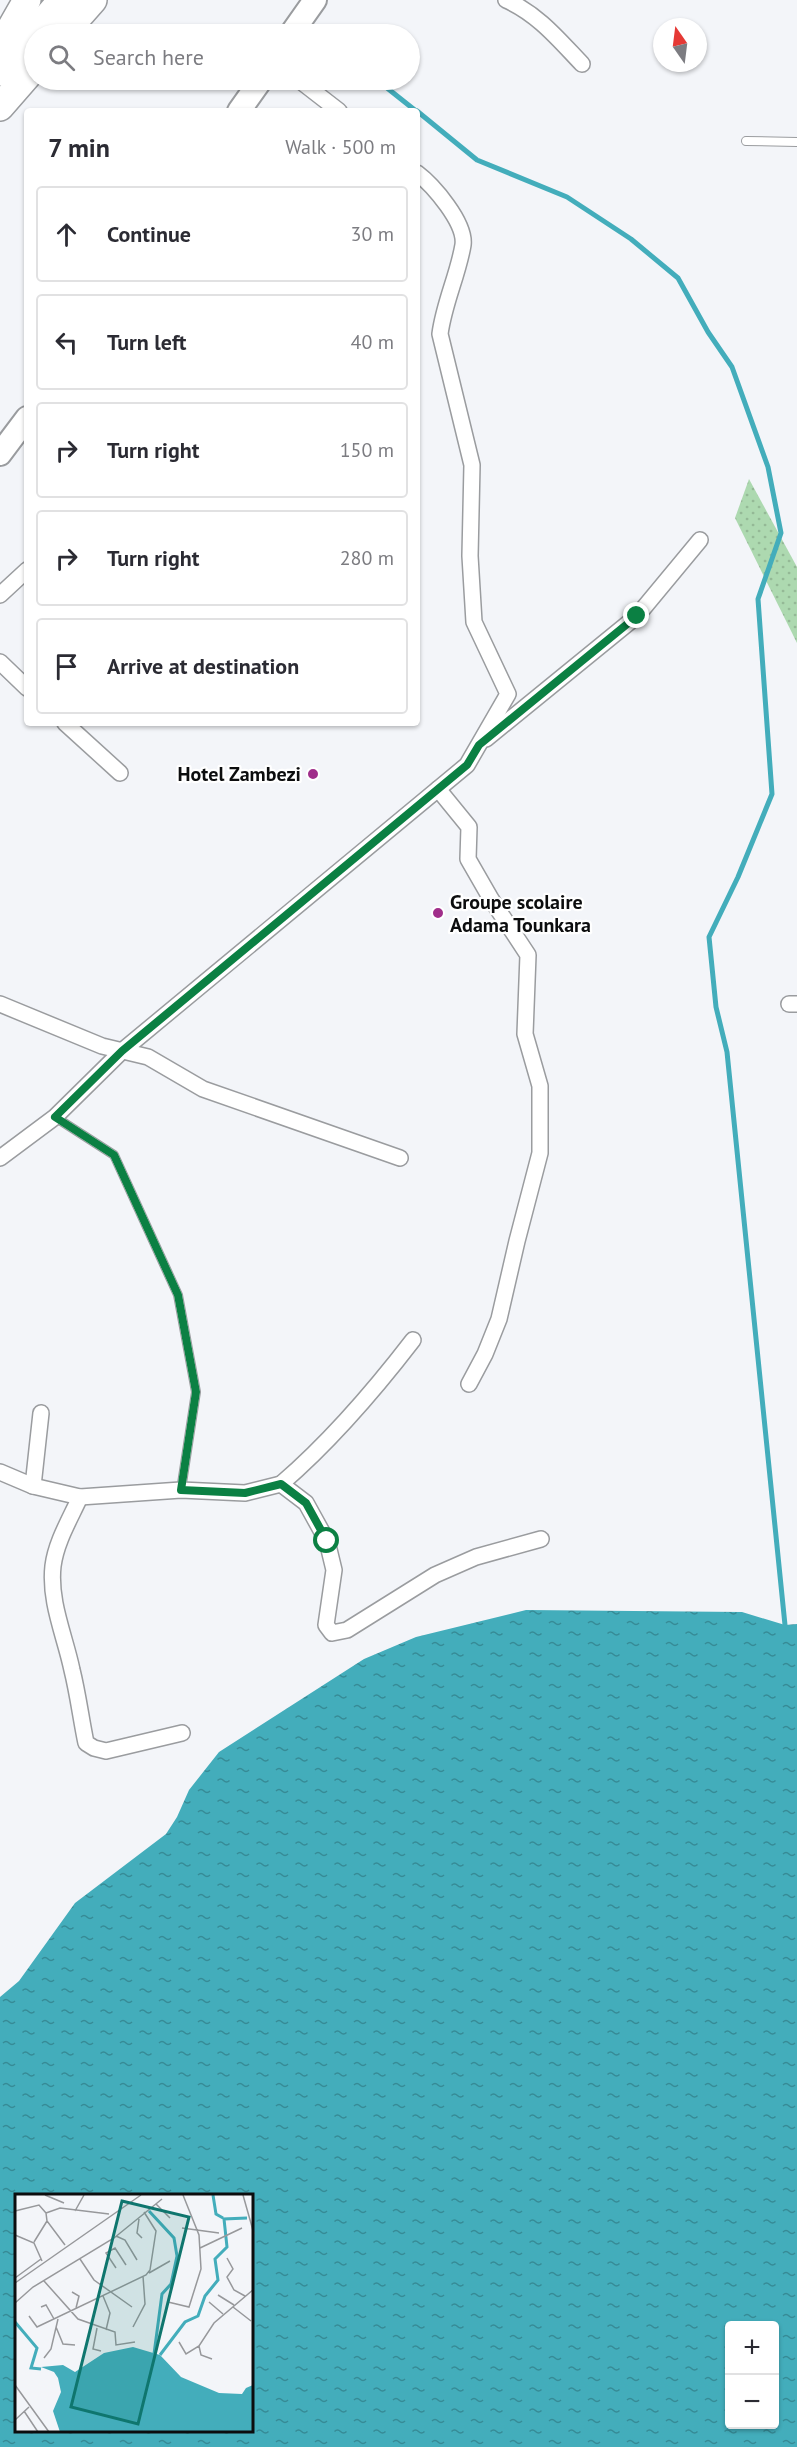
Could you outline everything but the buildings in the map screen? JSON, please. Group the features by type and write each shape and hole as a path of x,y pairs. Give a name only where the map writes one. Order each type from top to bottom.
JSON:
{"highway":[{"path":"0,47 27,0"},
{"path":"41,24 62,0"},
{"path":"72,24 93,0"},
{"path":"0,72 24,44"},
{"path":"0,107 24,79"}],"main road":[{"path":"298,24 315,0"},
{"path":"242,108 254,90"},
{"path":"0,454 24,422"}],"street":[{"path":"506,0 520,6 543,23 582,64"},
{"path":"312,90 335,108"},
{"path":"0,1158 55,1117 122,1051 467,765 508,694 474,622 470,556 472,465 440,334 443,315 464,242 457,220 429,182 420,175"},
{"path":"479,745 637,616 700,540"},
{"path":"0,596 24,573"},
{"path":"0,662 24,685"},
{"path":"68,726 120,773"},
{"path":"438,789 469,827 468,859 528,955 525,1034 540,1086 540,1153 499,1319 485,1354 469,1384"},
{"path":"0,1004 102,1046 148,1057 203,1089 400,1158"},
{"path":"0,1472 33,1486 80,1497 181,1490 245,1493 281,1484 318,1452 375,1389 413,1340"},
{"path":"33,1486 41,1413"},
{"path":"281,1484 306,1503 327,1541 334,1570 326,1625 332,1634 347,1630 435,1575 476,1557 541,1539"},
{"path":"80,1497 60,1541 54,1564 53,1584 60,1628 72,1670 86,1743 106,1751 182,1733"}],"lane":[{"path":"746,141 797,142"},
{"path":"55,1117 114,1155 178,1295 196,1392 181,1490"}],"green space":[{"path":"749,479 797,567 797,643 735,518"}],"water":[{"path":"526,1610 742,1612 785,1625 797,1624 797,2447 0,2447 0,1997 19,1981 75,1903 166,1834 177,1817 189,1790 219,1752 364,1659 416,1637"}],"waterway":[{"path":"390,90 412,108"},
{"path":"420,113 477,160 567,197 631,239 678,278 708,332 732,367 768,467 781,533 758,599 772,794 738,877 709,937 716,1007 727,1052 785,1625"}],"place":[{"name":"Hotel Zambezi","path":"313,774"},
{"name":"Groupe scolaire Adama Tounkara","path":"438,913"}],"route":[{"path":"327,1541 306,1503 281,1484 245,1493 181,1490 196,1392 178,1295 114,1155 55,1117 99,1071 122,1051 467,765 479,745 637,616"}]}
